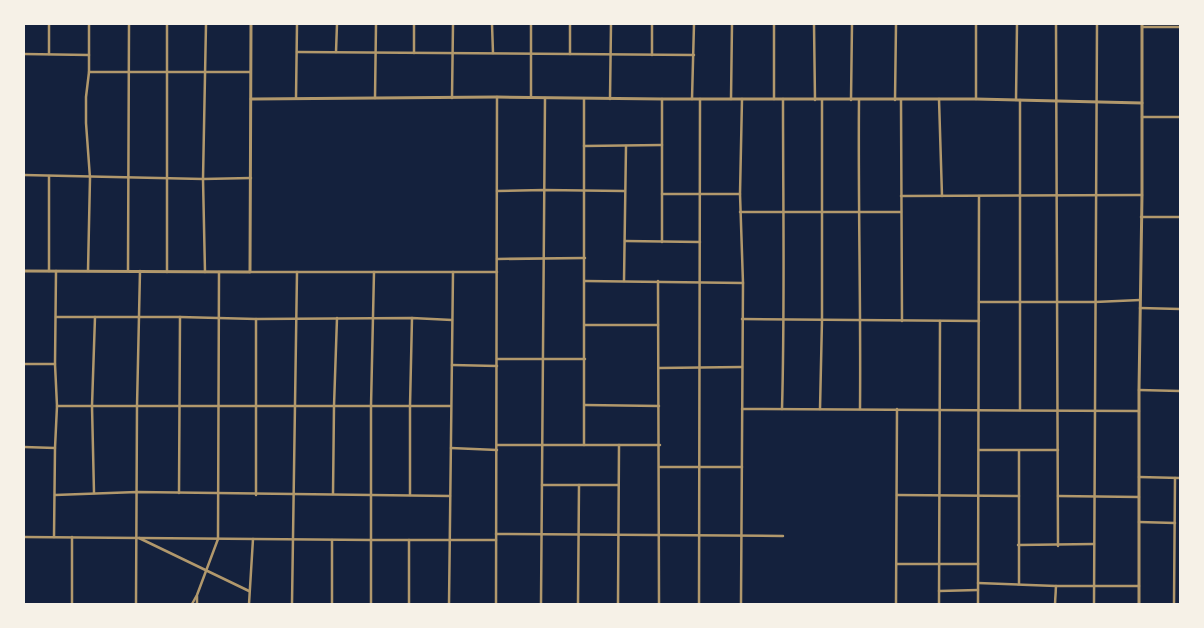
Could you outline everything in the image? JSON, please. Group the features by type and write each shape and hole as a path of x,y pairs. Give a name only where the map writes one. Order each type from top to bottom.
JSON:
{"street":[{"path":"49,24 49,54"},
{"path":"88,271 90,178 86,123 89,24"},
{"path":"128,272 129,24"},
{"path":"167,24 167,272"},
{"path":"205,272 203,179 206,24"},
{"path":"250,272 251,24"},
{"path":"296,98 297,24"},
{"path":"336,53 337,24"},
{"path":"375,98 376,24"},
{"path":"414,24 414,53"},
{"path":"452,98 453,24"},
{"path":"492,24 493,52"},
{"path":"531,24 531,98"},
{"path":"570,24 570,54"},
{"path":"610,99 611,24"},
{"path":"652,24 652,55"},
{"path":"692,99 694,24"},
{"path":"731,99 732,24"},
{"path":"774,24 774,99"},
{"path":"814,24 815,100"},
{"path":"851,100 852,24"},
{"path":"895,100 896,24"},
{"path":"976,24 976,100"},
{"path":"1017,24 1020,410"},
{"path":"1056,24 1058,102 1058,546"},
{"path":"1094,604 1096,24"},
{"path":"1139,604 1142,26 1180,27"},
{"path":"297,52 694,55"},
{"path":"24,54 89,55"},
{"path":"89,72 251,72"},
{"path":"496,604 497,98"},
{"path":"541,604 545,98"},
{"path":"251,99 584,98 662,100 742,98 1142,103"},
{"path":"584,98 584,446"},
{"path":"741,604 742,282 740,194 742,98"},
{"path":"699,604 700,99"},
{"path":"782,409 785,319 783,99"},
{"path":"662,100 662,242"},
{"path":"820,409 822,100"},
{"path":"859,100 860,409"},
{"path":"901,100 902,321"},
{"path":"939,100 942,196"},
{"path":"1142,117 1180,117"},
{"path":"584,146 662,145"},
{"path":"624,281 626,146"},
{"path":"24,175 90,178 251,178"},
{"path":"49,176 49,271"},
{"path":"497,191 624,191"},
{"path":"662,194 740,194"},
{"path":"901,196 1142,195"},
{"path":"978,604 979,196"},
{"path":"740,212 902,212"},
{"path":"1141,217 1180,217"},
{"path":"625,241 700,242"},
{"path":"497,259 585,258"},
{"path":"24,271 498,272"},
{"path":"54,537 57,406 55,364 56,271"},
{"path":"136,604 140,272"},
{"path":"192,604 218,539 218,272"},
{"path":"292,604 297,272"},
{"path":"371,604 371,406 374,272"},
{"path":"449,604 453,272"},
{"path":"585,281 742,282"},
{"path":"658,281 659,604"},
{"path":"979,302 1140,300"},
{"path":"1140,308 1180,309"},
{"path":"56,317 412,318 452,320"},
{"path":"94,493 92,406 95,317"},
{"path":"179,493 180,317"},
{"path":"333,494 337,318"},
{"path":"410,495 412,318"},
{"path":"256,319 256,495"},
{"path":"742,319 979,321"},
{"path":"939,604 940,321"},
{"path":"585,324 658,325"},
{"path":"497,359 585,359"},
{"path":"24,364 55,364"},
{"path":"452,365 497,366"},
{"path":"659,368 742,367"},
{"path":"1139,390 1180,391"},
{"path":"585,405 659,406"},
{"path":"57,406 450,406"},
{"path":"742,409 1139,411"},
{"path":"896,604 897,409"},
{"path":"497,444 660,445"},
{"path":"618,604 619,445"},
{"path":"24,447 55,448"},
{"path":"450,448 497,450"},
{"path":"978,450 1058,450"},
{"path":"1019,450 1019,585"},
{"path":"660,467 742,467"},
{"path":"1139,477 1180,478"},
{"path":"1174,604 1175,478"},
{"path":"542,485 618,485"},
{"path":"578,604 579,485"},
{"path":"55,495 137,492 450,496"},
{"path":"897,495 1019,496"},
{"path":"1058,496 1139,497"},
{"path":"1139,522 1175,522"},
{"path":"496,534 784,536"},
{"path":"24,536 496,540"},
{"path":"72,537 72,604"},
{"path":"137,538 250,591"},
{"path":"249,604 253,539"},
{"path":"332,540 332,604"},
{"path":"409,540 410,604"},
{"path":"1175,540 1180,540"},
{"path":"1018,545 1058,546 1094,544"},
{"path":"896,564 978,564"},
{"path":"978,583 1056,586 1139,586"},
{"path":"1056,586 1056,604"},
{"path":"939,591 978,590"},
{"path":"197,594 197,604"}]}
